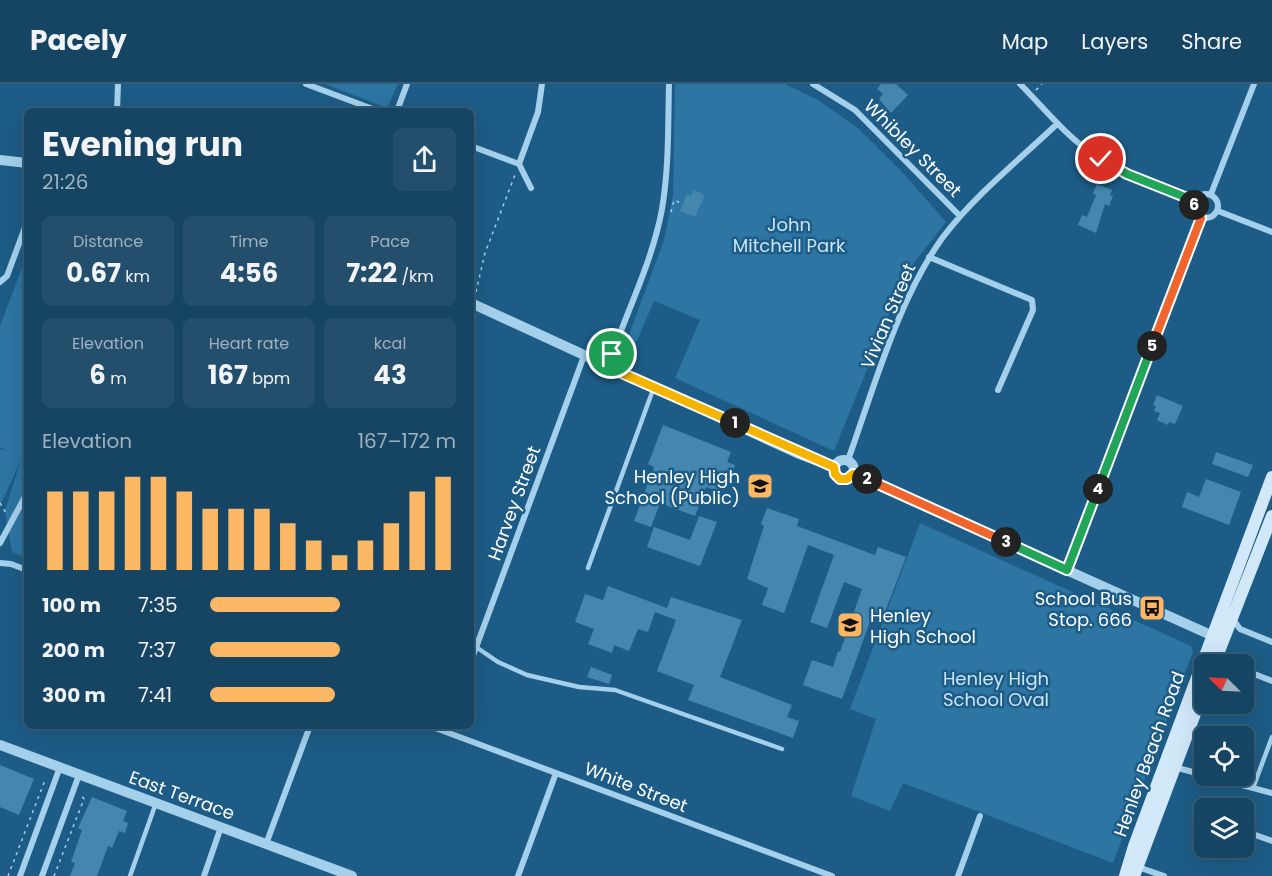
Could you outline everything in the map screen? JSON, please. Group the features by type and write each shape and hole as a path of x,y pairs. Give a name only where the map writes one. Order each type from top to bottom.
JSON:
{"main road":[{"name":"Henley Beach Road","path":"1136,871 1212,636 1272,477"},
{"path":"1218,654 1272,516"},
{"name":"Henley Beach Road","path":"1125,876 1194,712"}],"street":[{"path":"117,108 118,84"},
{"path":"306,84 370,108"},
{"path":"397,108 407,84"},
{"path":"519,164 538,112 542,84"},
{"path":"608,367 643,275 662,210 666,175 669,84"},
{"name":"Whibley Street","path":"813,84 855,110 960,216"},
{"path":"1020,84 1057,124 1094,155 1127,174 1195,201"},
{"path":"1211,195 1254,84"},
{"name":"Vivian Street","path":"848,460 902,312 929,257 960,216 1057,124"},
{"path":"474,147 519,164 531,188"},
{"path":"0,160 24,163"},
{"path":"1202,195 1211,195 1218,201 1218,211 1212,218 1201,218 1195,211 1195,201 1202,195"},
{"path":"1218,211 1272,232"},
{"path":"1067,570 1201,218"},
{"path":"0,282 7,276 24,230"},
{"path":"929,257 1032,300 1034,310 998,390"},
{"path":"474,304 797,453 834,467"},
{"name":"Harvey Street","path":"474,653 584,356"},
{"path":"848,460 853,465 853,474 847,479 840,479 835,474 834,467 837,462 848,460"},
{"path":"853,474 1212,636 1214,654"},
{"path":"0,543 10,520 24,498"},
{"path":"0,563 24,569"},
{"path":"1232,618 1240,629 1272,642"},
{"path":"1226,633 1240,629"},
{"path":"1254,674 1272,681"},
{"path":"266,844 309,729"},
{"name":"White Street","path":"446,729 556,773 832,876"},
{"name":"East Terrace","path":"0,745 352,876"},
{"path":"1170,765 1272,793"},
{"path":"20,876 60,768"},
{"path":"518,876 556,773"},
{"path":"42,876 79,775"},
{"path":"958,876 980,816"},
{"path":"204,876 221,827"},
{"path":"1254,835 1272,841"},
{"path":"1136,871 1164,876"}],"lane":[{"path":"588,568 654,387"},
{"path":"476,647 498,662 527,675 579,687 615,690 782,749"},
{"path":"1253,788 1272,737"},
{"path":"130,876 156,803"}],"path":[{"path":"474,294 477,291 485,253 519,164"},
{"path":"671,212 674,200 683,204"},
{"path":"0,503 10,520"},
{"path":"8,876 43,780 46,781"},
{"path":"54,876 84,799 80,794"}],"green space":[{"path":"325,84 398,84 387,108"},
{"name":"John Mitchell Park","path":"675,84 785,84 818,100 859,129 904,174 946,222 906,273 834,451 675,378 700,320 654,301 629,359 623,356 664,240 673,195"},
{"path":"24,262 24,557 12,552 5,510 21,460 0,506 0,449 6,450 0,447 0,326"},
{"name":"Henley High School Oval","path":"920,523 1191,646 1193,652 1113,863 903,783 890,811 851,796 876,719 850,709"}],"building":[{"path":"881,84 896,84 908,95 891,113 879,99 883,94 877,89"},
{"path":"1097,184 1112,190 1110,195 1113,196 1109,206 1105,204 1096,233 1078,225 1082,215 1087,217 1096,195 1093,193"},
{"path":"694,190 705,195 695,217 680,211 687,194 691,196"},
{"path":"1157,395 1183,406 1175,424 1169,422 1168,425 1157,420 1160,413 1154,411 1156,406 1153,405"},
{"path":"663,425 731,452 727,462 735,465 731,476 724,474 717,491 706,487 695,516 660,503 651,527 634,521 654,467 648,464"},
{"path":"1216,452 1253,465 1248,477 1212,464"},
{"path":"1206,479 1241,492 1229,525 1182,507 1187,492 1199,497"},
{"path":"767,508 799,519 797,526 875,555 878,547 906,557 882,620 872,616 842,699 803,685 812,660 833,667 862,589 844,582 827,628 810,622 834,555 808,545 784,613 762,605 768,588 747,579 764,526 761,524"},
{"path":"699,516 717,522 700,566 647,547 654,527 690,540"},
{"path":"608,586 667,608 671,597 742,620 720,677 792,705 787,717 799,721 793,738 688,700 694,685 657,671 676,620 655,612 648,632 638,629 629,651 614,645 612,653 588,644 594,629 575,622 585,594 603,600"},
{"path":"591,667 612,675 609,684 587,677"},
{"path":"0,765 34,779 19,815 0,807"},
{"path":"92,797 127,811 123,821 128,823 125,833 119,831 112,848 108,846 97,876 70,876 75,863 71,862 82,830 78,828"}],"place":[{"name":"Henley High School (Public)","path":"760,486"},
{"name":"School Bus Stop. 666","path":"1152,608"},
{"name":"Henley High School","path":"850,625"}],"route":[{"path":"612,354 608,367 701,407 797,453 834,467 836,477 840,479 847,479 853,474 868,479 1067,570 1201,218 1195,211 1195,201 1127,174 1101,159"}]}
